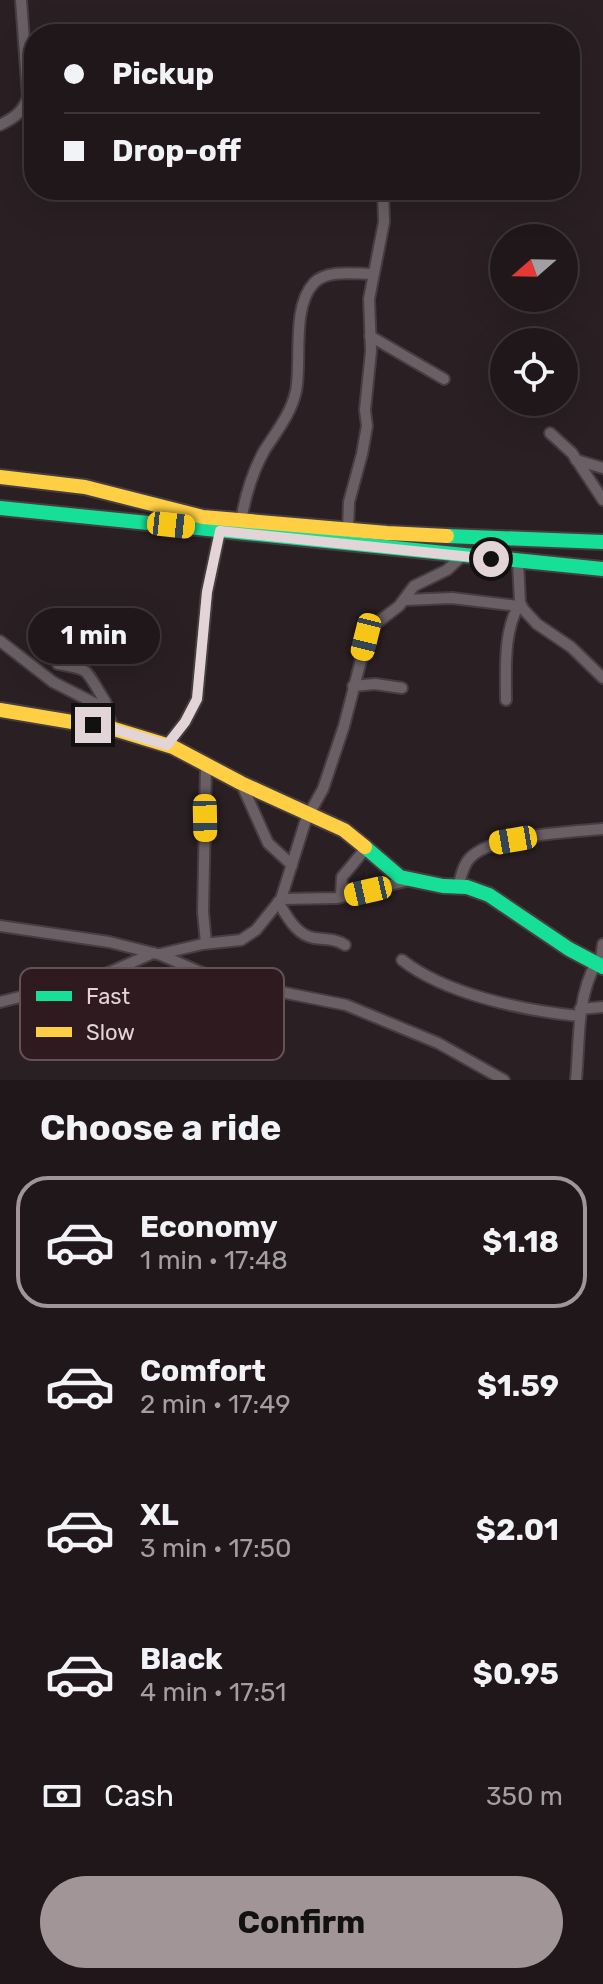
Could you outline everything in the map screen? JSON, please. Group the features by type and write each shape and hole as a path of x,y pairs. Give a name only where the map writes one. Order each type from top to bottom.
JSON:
{"street":[{"path":"21,0 24,42"},
{"path":"0,125 24,108"},
{"path":"348,529 349,502 367,426 369,299 384,222 383,200"},
{"path":"241,521 246,496 262,455 287,416 295,395 299,370 298,333 305,300 314,283 338,274 373,274"},
{"path":"370,336 444,379"},
{"path":"550,433 576,460 603,500"},
{"path":"576,460 603,468"},
{"path":"0,477 44,479 139,499 176,513 241,521 602,540"},
{"path":"0,508 603,569"},
{"path":"167,745 185,722 197,699 207,592 220,531"},
{"path":"121,968 155,954 247,937 280,901 309,814 323,789 344,726 369,629 404,600 414,586 447,570 462,556"},
{"path":"506,700 506,651 514,612 519,604 518,561"},
{"path":"404,600 452,598 519,604 529,618 571,647 603,678"},
{"path":"0,641 53,682 106,711"},
{"path":"58,664 90,673 107,702 106,711 114,729"},
{"path":"353,686 375,684 402,688"},
{"path":"0,710 114,729 167,745 344,830 400,877 467,887 489,895 569,949 600,965"},
{"path":"206,766 203,912 206,943"},
{"path":"241,783 268,843 292,865"},
{"path":"458,887 470,857 497,843 528,836 603,829"},
{"path":"341,897 342,877 367,847"},
{"path":"280,901 341,897 412,879"},
{"path":"280,901 300,932 314,938 332,938 345,945"},
{"path":"0,926 71,934 155,954 190,968"},
{"path":"576,1080 583,991 600,965 603,944"},
{"path":"402,960 413,969 448,985 517,1008 580,1013 603,1007"},
{"path":"284,992 376,1016 438,1043 504,1080"},
{"path":"0,1002 20,997"}],"traffic: fast":[{"path":"0,508 603,569"},
{"path":"447,536 603,542"},
{"path":"365,847 400,877 443,886 467,887 489,895 569,949 603,967"}],"traffic: slow":[{"path":"0,477 85,487 203,517 447,536"},
{"path":"0,710 114,729 173,747 241,783 344,830 365,847"}],"route":[{"path":"93,725 167,745 185,722 197,699 207,592 220,531 491,559"}]}
